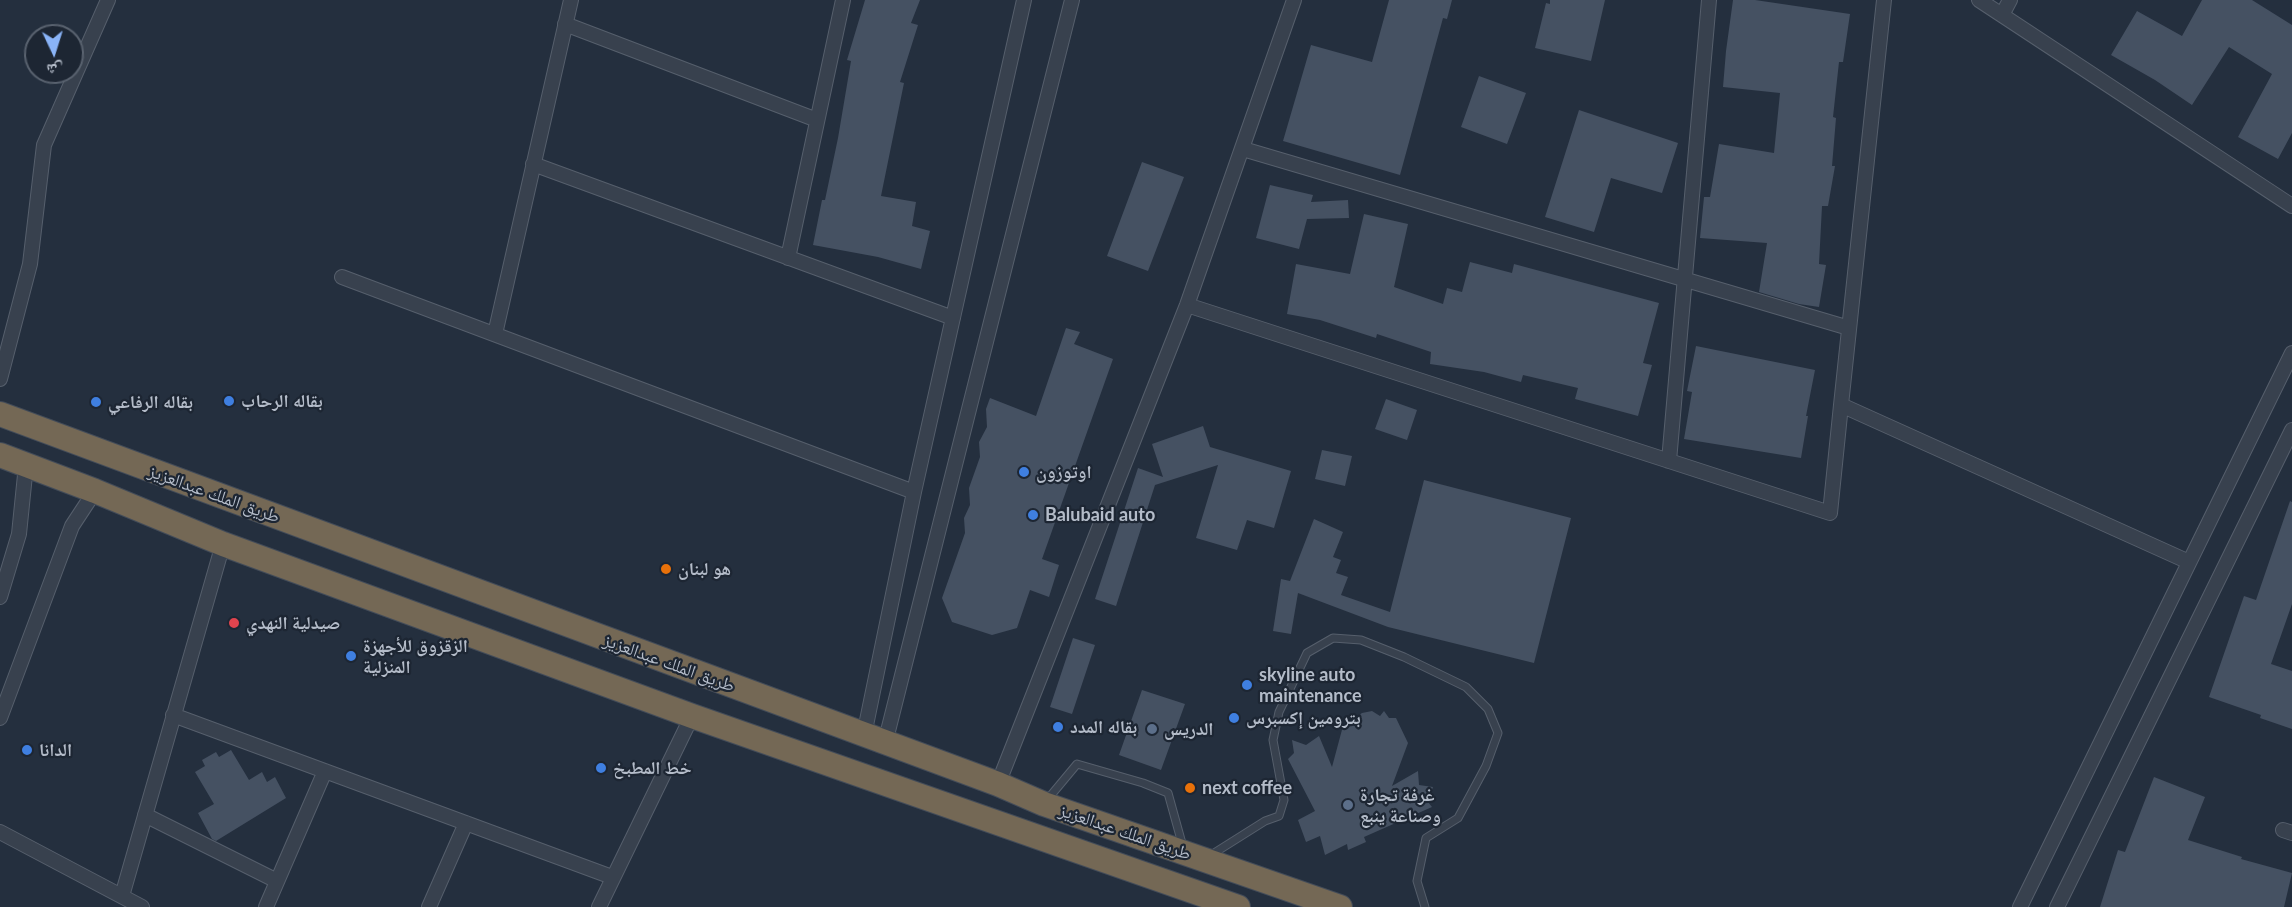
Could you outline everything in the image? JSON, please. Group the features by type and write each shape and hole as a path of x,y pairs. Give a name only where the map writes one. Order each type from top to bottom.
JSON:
{"highway":[{"name":"طريق الملك عبدالعزيز","path":"0,414 874,740 998,784 1044,804 1340,907"},
{"name":"طريق الملك عبدالعزيز","path":"0,455 223,544 692,716 1238,907"}],"street":[{"path":"0,380 30,264 44,146 108,0"},
{"path":"495,334 571,0"},
{"path":"788,258 843,0"},
{"path":"874,740 914,492 1024,0"},
{"path":"874,740 1072,0"},
{"path":"998,784 1187,305 1294,0"},
{"path":"1669,461 1709,0"},
{"path":"1187,305 1830,513 1884,0"},
{"path":"1979,0 2292,206"},
{"path":"2002,15 2010,0"},
{"path":"565,24 817,120"},
{"path":"1243,149 1849,328"},
{"path":"533,164 953,318"},
{"path":"342,277 914,492"},
{"path":"2020,907 2292,353"},
{"path":"1841,405 2189,561"},
{"path":"2057,907 2292,430"},
{"path":"0,597 19,534 26,465"},
{"path":"0,718 72,526 95,491"},
{"path":"122,896 223,544"},
{"path":"173,715 612,877"},
{"path":"599,907 692,716"},
{"path":"266,907 325,771"},
{"path":"145,815 277,881"},
{"path":"429,907 466,823"},
{"path":"0,832 142,907"}],"lane":[{"path":"1044,804 1077,764 1143,783 1168,793 1195,855 1280,816 1284,800 1273,740 1279,712 1306,653 1333,638 1360,640 1404,657 1466,687 1488,709 1498,733 1486,766 1458,818 1426,838 1417,881 1425,907"}],"building":[{"path":"865,0 920,0 911,23 918,25 900,82 904,83 881,196 916,202 912,226 930,231 921,269 878,257 813,245 838,138 851,61 847,60"},
{"path":"1389,0 1452,0 1447,19 1443,18 1400,175 1283,141 1311,45 1372,62"},
{"path":"1550,0 1605,0 1591,61 1535,48 1546,3 1550,4"},
{"path":"1733,0 1755,0 1850,14 1843,62 1839,62 1833,117 1836,118 1832,166 1835,166 1828,206 1822,206 1819,264 1826,265 1819,307 1799,304 1759,292 1767,243 1700,238 1704,197 1710,197 1719,144 1774,153 1780,93 1723,87"},
{"path":"2202,0 2252,0 2292,25 2292,133 2278,159 2238,137 2272,74 2229,47 2192,105 2155,80 2111,55 2137,11 2182,36"},
{"path":"1479,76 1526,93 1507,144 1461,127"},
{"path":"1579,110 1678,143 1662,193 1611,178 1594,232 1545,217"},
{"path":"1142,162 1184,177 1148,271 1107,256"},
{"path":"1270,185 1313,195 1311,202 1348,200 1349,218 1307,219 1299,249 1256,238"},
{"path":"1364,214 1408,224 1394,287 1443,304 1447,288 1462,292 1470,262 1512,273 1514,264 1659,303 1643,363 1652,365 1638,416 1575,399 1578,388 1523,375 1521,382 1484,372 1430,364 1431,352 1377,334 1376,338 1320,320 1287,314 1296,264 1350,274"},
{"name":"اوتوزون","path":"1066,328 1080,332 1074,344 1113,359 1042,559 1059,565 1049,597 1030,590 1017,628 992,635 952,622 942,598 965,533 964,518 970,505 969,488 980,457 979,442 987,427 986,409 990,398 1036,416"},
{"path":"1696,346 1815,370 1801,458 1684,439 1692,392 1687,391"},
{"path":"1386,399 1417,410 1407,440 1375,429"},
{"path":"1203,426 1210,447 1291,471 1274,528 1247,520 1237,550 1196,538 1218,465 1155,485 1116,606 1095,599 1138,468 1163,477 1152,444"},
{"path":"1322,450 1352,456 1345,486 1315,479"},
{"path":"1424,480 1571,518 1534,663 1388,627 1298,593 1291,634 1273,631 1281,579 1290,581 1314,519 1343,532 1333,557 1341,560 1336,573 1348,577 1341,595 1390,612"},
{"path":"2290,501 2292,502 2292,604 2271,664 2292,671 2292,729 2260,718 2261,715 2209,697 2244,596 2256,600"},
{"path":"1073,638 1095,645 1072,714 1050,707"},
{"name":"الدريس","path":"1142,690 1185,704 1161,770 1119,755"},
{"path":"1372,711 1380,716 1384,711 1389,718 1396,718 1408,743 1392,786 1418,771 1419,785 1433,787 1428,802 1432,807 1364,837 1366,842 1348,850 1347,844 1325,855 1320,836 1306,842 1298,820 1315,811 1288,759 1294,753 1292,740 1306,745 1319,736 1332,767 1343,726 1362,713"},
{"path":"231,750 249,780 262,772 267,782 275,777 286,798 216,841 212,839 198,813 214,804 195,772 205,766 202,760 216,752 219,757"},
{"path":"2154,777 2205,797 2188,840 2242,857 2241,859 2292,873 2284,907 2100,907 2118,850 2125,852"}],"place":[{"name":"بقاله الرحاب","path":"229,401"},
{"name":"بقاله الرفاعي","path":"96,402"},
{"name":"اوتوزون","path":"1024,472"},
{"name":"Balubaid auto","path":"1033,515"},
{"name":"هو لبنان","path":"666,569"},
{"name":"صيدلية النهدي","path":"234,623"},
{"name":"الزقزوق للأجهزة المنزلية","path":"351,656"},
{"name":"skyline auto maintenance","path":"1247,685"},
{"name":"بترومين إكسبرس","path":"1234,718"},
{"name":"بقاله المدد","path":"1058,727"},
{"name":"الدريس","path":"1152,729"},
{"name":"الدانا","path":"27,750"},
{"name":"خط المطبخ","path":"601,768"},
{"name":"next coffee","path":"1190,788"},
{"name":"غرفة تجارة وصناعة ينبع","path":"1348,805"}]}
